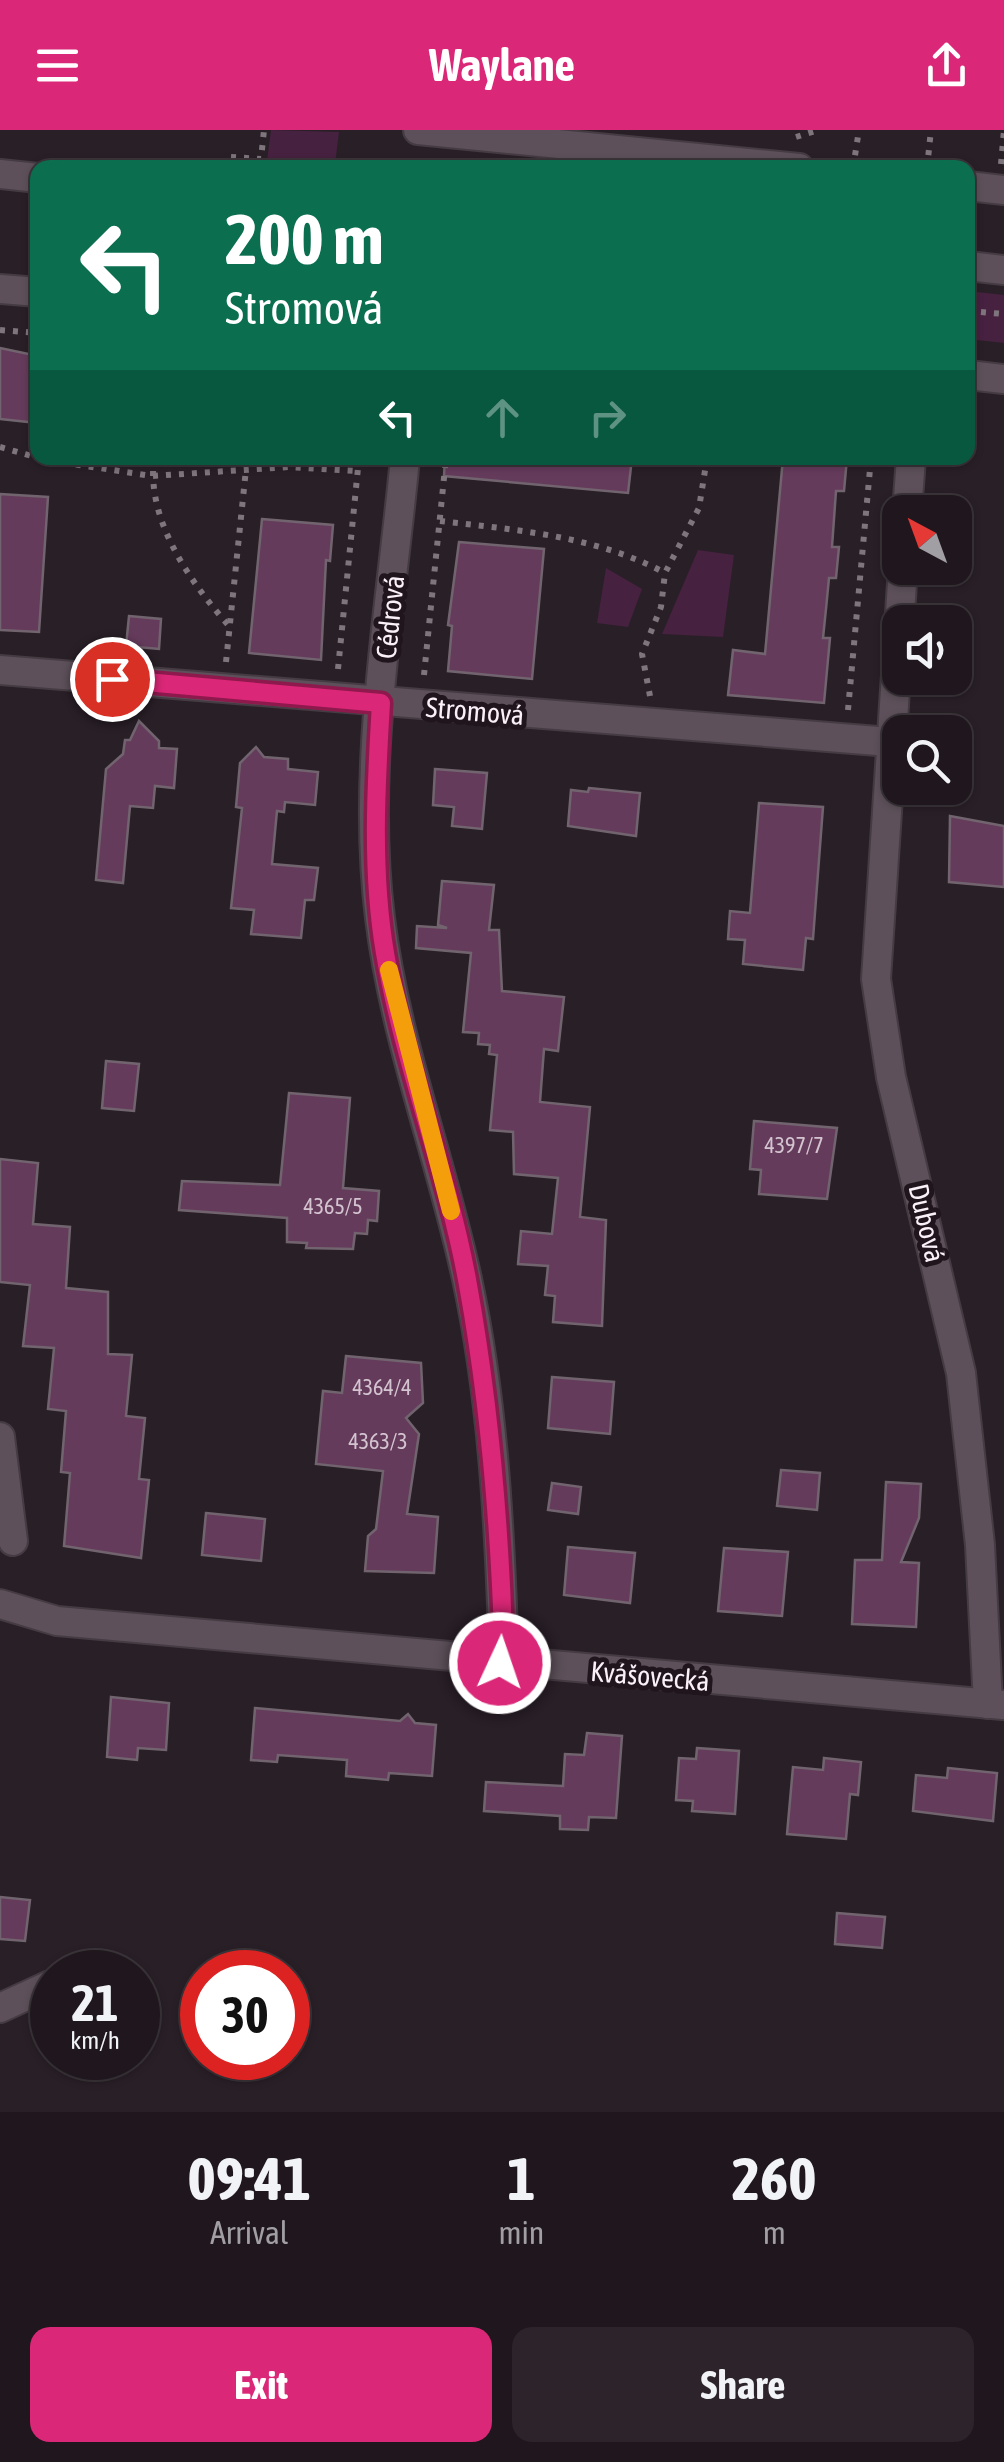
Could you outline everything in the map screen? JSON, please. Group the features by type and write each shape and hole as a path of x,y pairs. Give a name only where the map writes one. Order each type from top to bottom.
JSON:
{"street":[{"path":"418,130 716,160"},
{"path":"0,174 30,177"},
{"path":"975,187 1004,190"},
{"path":"975,267 1004,270"},
{"path":"0,289 30,291"},
{"path":"975,376 1004,379"},
{"name":"Cédrová","path":"404,465 375,805 379,914 406,1049 468,1282 488,1406 501,1580 500,1663"},
{"path":"908,495 910,465"},
{"name":"Dubová","path":"892,715 902,585"},
{"name":"Stromová","path":"0,670 882,742"},
{"name":"Dubová","path":"886,805 876,979 891,1077 961,1373 996,1705"},
{"path":"0,1437 12,1541"},
{"name":"Kvášovecká","path":"0,1604 57,1620 996,1705"},
{"name":"Kvášovecká","path":"0,1626 57,1620"},
{"path":"0,2008 30,1994"}],"path":[{"path":"230,157 261,159 264,130"},
{"path":"854,160 858,130"},
{"path":"928,160 932,130"},
{"path":"975,312 1004,314"},
{"path":"0,330 30,332"},
{"path":"0,447 30,455"},
{"path":"79,465 152,476 289,466 358,471"},
{"path":"153,465 161,521 211,606 230,626"},
{"path":"335,698 358,465"},
{"path":"421,707 445,465"},
{"path":"651,702 642,654 661,607 666,573 699,508 706,465"},
{"path":"846,740 869,465"},
{"path":"226,669 246,470"},
{"path":"440,521 557,534 642,560 666,573"}],"shaded area":[{"path":"271,130 339,132 336,160 267,160"},
{"path":"975,292 1004,295 1004,343 975,340"},
{"path":"698,550 734,555 723,637 662,634"},
{"path":"606,568 642,589 628,627 597,623"}],"building":[{"path":"0,348 30,354 30,422 0,419"},
{"path":"445,465 631,465 628,493 444,476"},
{"path":"782,465 846,465 844,491 836,491 832,547 839,547 836,578 829,578 823,638 830,638 824,703 728,695 733,650 765,654"},
{"path":"0,494 48,497 39,632 0,630"},
{"path":"262,519 333,525 330,561 326,560 321,660 249,653"},
{"path":"459,542 544,549 532,679 448,671 452,626 448,625"},
{"path":"129,616 161,619 159,649 126,646"},
{"path":"139,721 159,741 159,748 177,749 174,788 155,786 153,808 130,806 123,883 96,880 106,769 123,754 125,740 130,740"},
{"path":"256,747 264,757 288,759 288,769 318,772 315,805 285,802 284,812 277,811 272,864 318,868 314,900 305,900 301,938 251,934 254,910 231,908 242,808 236,807 240,763"},
{"path":"435,769 487,773 482,829 452,826 454,807 433,805"},
{"path":"589,788 640,793 636,836 568,826 571,790 588,792"},
{"path":"759,803 823,807 813,939 806,938 803,970 743,964 745,940 728,939 730,911 750,913"},
{"path":"950,816 1004,826 1004,887 949,882"},
{"path":"442,881 494,885 489,930 499,930 502,991 564,997 558,1051 544,1049 540,1102 590,1107 580,1217 606,1220 602,1326 553,1322 555,1296 545,1295 548,1266 518,1264 521,1231 552,1234 558,1178 514,1174 513,1132 490,1130 497,1055 489,1054 490,1045 478,1044 479,1033 463,1032 471,953 416,948 417,926 447,928 438,925"},
{"path":"106,1061 139,1064 134,1111 102,1108"},
{"path":"289,1093 350,1098 343,1188 379,1191 377,1221 368,1220 367,1234 355,1233 353,1249 306,1248 307,1243 287,1242 287,1218 179,1210 182,1181 280,1185"},
{"path":"754,1121 837,1128 827,1199 759,1194 761,1170 750,1169"},
{"path":"0,1159 38,1163 33,1224 70,1227 66,1288 108,1292 108,1354 132,1355 126,1416 145,1418 139,1479 149,1480 141,1558 64,1546 70,1473 61,1472 66,1411 48,1409 54,1348 23,1346 30,1285 0,1282"},
{"path":"346,1356 421,1363 423,1403 406,1418 419,1434 407,1514 438,1517 434,1573 365,1571 368,1536 376,1529 383,1471 316,1464 323,1391 342,1393"},
{"path":"552,1377 614,1382 610,1434 548,1428"},
{"path":"781,1470 820,1473 817,1510 777,1506"},
{"path":"886,1482 921,1484 919,1518 901,1562 919,1563 916,1627 852,1624 855,1560 882,1560"},
{"path":"552,1483 581,1487 578,1514 548,1510"},
{"path":"206,1513 265,1519 261,1561 202,1555"},
{"path":"568,1547 635,1553 630,1603 564,1595"},
{"path":"724,1548 788,1552 782,1616 718,1611"},
{"path":"111,1697 169,1703 166,1750 138,1748 137,1760 107,1757"},
{"path":"255,1708 400,1721 408,1714 415,1723 436,1725 432,1776 389,1773 388,1780 346,1776 347,1760 278,1755 277,1762 251,1760"},
{"path":"587,1733 622,1736 616,1818 589,1817 588,1830 560,1829 560,1816 484,1811 486,1782 563,1786 565,1754 584,1755"},
{"path":"697,1748 739,1751 735,1814 692,1811 693,1801 676,1800 679,1758 696,1759"},
{"path":"824,1758 861,1762 858,1795 850,1794 846,1839 787,1834 793,1767 823,1770"},
{"path":"948,1768 997,1773 993,1821 913,1811 916,1775 947,1778"},
{"path":"0,1897 30,1900 25,1941 0,1939"},
{"path":"837,1913 885,1917 882,1948 835,1944"}],"slow traffic":[{"path":"389,970 406,1049 451,1211"}],"route":[{"path":"112,679 381,703 375,805 379,914 406,1049 442,1172 468,1282 491,1424 503,1633 500,1663"}]}
